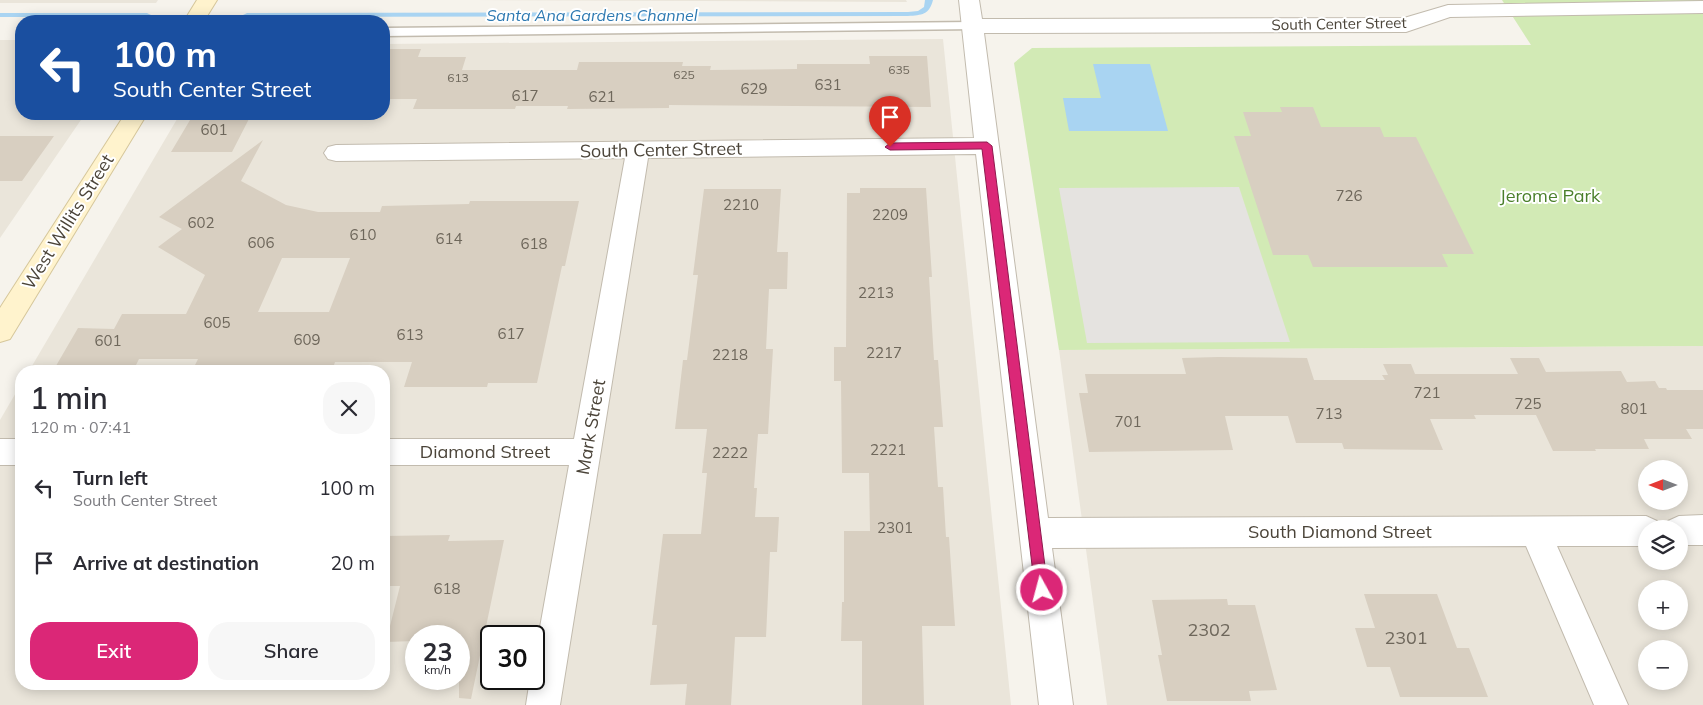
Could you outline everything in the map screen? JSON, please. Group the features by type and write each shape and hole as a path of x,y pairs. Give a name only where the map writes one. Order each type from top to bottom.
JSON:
{"street":[{"path":"198,15 207,0"},
{"name":"South Center Street","path":"971,13 1406,25 1448,11 1703,7"},
{"path":"971,13 1056,705"},
{"name":"West Willits Street","path":"0,331 132,120"},
{"name":"South Center Street","path":"336,153 987,146"},
{"name":"Mark Street","path":"543,705 638,150"},
{"path":"0,452 15,452"},
{"name":"Diamond Street","path":"390,452 587,452"},
{"path":"1688,531 1703,530"},
{"path":"1536,531 1611,705"},
{"name":"South Diamond Street","path":"1034,533 1638,531"}],"lane":[{"path":"390,32 971,13"}],"shaded area":[{"path":"0,0 158,0 156,3 0,3"},
{"path":"476,0 906,0 907,2"},
{"path":"943,39 1011,705 0,705 0,420 15,394 15,690 390,690 390,365 33,365 176,120 390,120 390,44"},
{"path":"0,40 15,40 15,120 81,120 0,238"},
{"path":"1239,187 1290,342 1087,343 1059,188"},
{"path":"1703,346 1703,705 1107,705 1059,350"}],"green space":[{"name":"Jerome Park","path":"1502,0 1703,0 1703,346 1059,350 1014,63 1032,48 1531,45"}],"water":[{"path":"1093,64 1150,64 1168,131 1069,131 1063,98 1101,98"}],"building":[{"path":"390,49 421,49 418,57 466,57 462,70 577,70 579,62 683,62 682,66 711,66 710,70 797,69 797,64 870,64 869,56 927,56 931,107 669,105 669,108 567,109 568,106 516,106 515,109 413,109 417,99 390,99"},
{"path":"1280,107 1313,107 1321,127 1380,127 1384,137 1416,137 1474,254 1442,254 1448,267 1313,267 1308,255 1273,255 1234,136 1251,136 1243,112 1282,112"},
{"path":"190,120 248,120 232,152 171,152"},
{"path":"0,136 54,136 22,181 0,181"},
{"path":"263,140 241,181 286,205 318,212 380,212 382,206 469,204 470,201 579,201 565,266 562,266 537,383 488,383 487,387 404,387 412,362 335,362 334,365 195,365 198,359 139,359 136,365 56,365 78,328 114,329 122,314 186,314 205,275 158,247 182,229 159,217","holes":["282,258 350,258 329,312 258,312"]},
{"path":"860,188 926,188 932,277 929,277 934,360 938,360 943,427 934,427 938,487 943,487 946,537 949,537 955,626 922,626 924,705 862,705 862,641 841,641 842,602 844,602 844,531 870,531 869,473 842,473 841,381 834,381 834,347 846,347 847,193 860,193"},
{"path":"704,189 781,189 777,252 788,252 787,289 769,289 766,349 773,349 768,434 758,434 754,488 757,488 755,517 779,517 777,552 770,552 766,637 735,637 731,705 685,705 687,684 650,685 657,625 652,625 663,534 701,534 707,473 702,473 707,429 675,429 683,360 687,360 698,275 693,275"},
{"path":"1182,358 1307,358 1314,380 1385,380 1382,375 1388,375 1383,364 1411,364 1415,374 1518,374 1510,358 1539,358 1546,372 1621,371 1627,382 1655,381 1659,388 1666,388 1667,390 1703,390 1703,429 1686,429 1692,439 1644,439 1649,449 1553,451 1536,415 1474,415 1476,419 1430,419 1443,450 1344,449 1342,443 1296,443 1288,416 1225,416 1233,450 1089,452 1079,393 1088,393 1085,374 1186,374"},
{"path":"450,535 448,541 504,540 486,625 480,625 480,656 471,699 459,698 459,690 470,690 470,625 405,625 405,641 390,642 390,626 400,586 390,586 390,536"},
{"path":"1364,594 1437,594 1457,648 1469,648 1488,697 1400,697 1390,667 1367,667 1355,628 1375,628"},
{"path":"1227,599 1228,605 1255,605 1277,690 1249,691 1251,701 1167,701 1158,655 1162,655 1152,600"}],"waterway":[{"name":"Santa Ana Gardens Channel","path":"247,15 908,14 920,13 927,8 929,0"},
{"name":"Santa Ana Gardens Channel","path":"0,15 147,15"}],"route":[{"path":"890,147 987,146 1042,590"}]}
